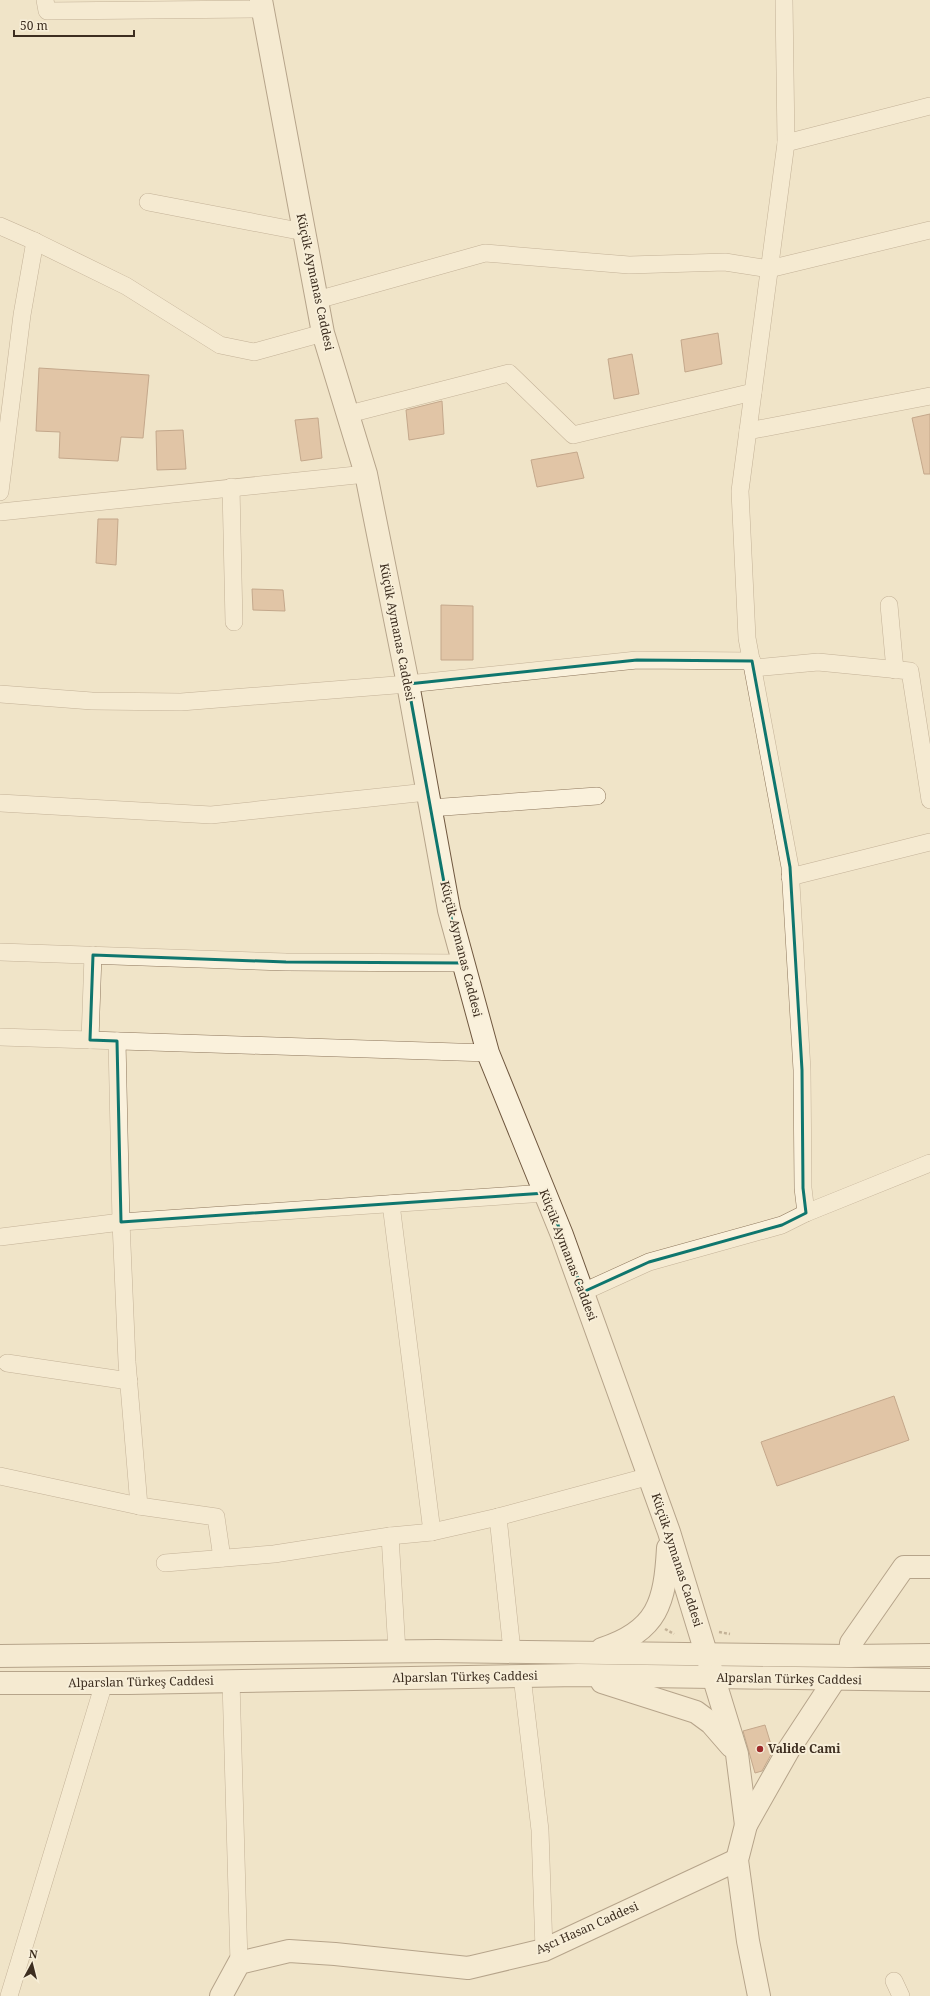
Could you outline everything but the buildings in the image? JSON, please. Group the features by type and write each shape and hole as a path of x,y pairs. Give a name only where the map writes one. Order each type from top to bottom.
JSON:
{"street":[{"path":"45,0 47,11 262,4"},
{"path":"784,0 786,143 740,491 748,638 790,877 802,1070 802,1188 806,1213"},
{"name":"Küçük Aymanas Caddesi","path":"262,4 323,333 349,414 366,474 408,684 449,910 463,963 488,1053 546,1193 650,1476 669,1532 737,1754 746,1825"},
{"path":"786,143 930,106"},
{"path":"148,202 304,232"},
{"path":"0,226 35,241 126,286 220,345 254,352 323,333"},
{"path":"317,300 485,253 629,264 726,262 769,269 930,230"},
{"path":"0,492 21,322 35,241"},
{"path":"349,414 509,373 573,435 753,392"},
{"path":"748,430 930,396"},
{"path":"0,512 366,474"},
{"path":"231,487 234,622"},
{"path":"889,605 895,670"},
{"path":"0,694 92,701 181,702 408,684 637,660 752,664 818,662 910,671 927,762 930,800"},
{"path":"0,803 211,815 429,800 597,796"},
{"path":"790,877 930,842"},
{"path":"0,952 286,962 463,963"},
{"path":"90,1040 93,955"},
{"path":"0,1037 488,1053"},
{"path":"117,1041 121,1222 129,1381 139,1506"},
{"path":"583,1292 649,1262 782,1225 806,1213 930,1164"},
{"path":"0,1237 121,1222 546,1193"},
{"path":"391,1204 432,1532"},
{"path":"7,1363 129,1381"},
{"path":"0,1476 139,1506 216,1517 222,1558"},
{"path":"165,1563 274,1554 390,1536 432,1532 498,1517 650,1476"},
{"path":"498,1517 512,1651"},
{"path":"592,1652 619,1643 647,1626 658,1606 667,1576 669,1532"},
{"path":"390,1536 397,1651"},
{"path":"850,1656 852,1643 904,1567 930,1567"},
{"name":"Alparslan Türkeş Caddesi","path":"0,1656 397,1651 512,1651 850,1656 930,1655"},
{"path":"578,1674 696,1712 711,1723 737,1754"},
{"name":"Alparslan Türkeş Caddesi","path":"0,1683 104,1683 578,1674 713,1678 930,1680"},
{"path":"522,1676 540,1830 544,1950"},
{"path":"759,1996 748,1941 737,1860 746,1825 790,1749 835,1680"},
{"path":"221,1996 238,1963 231,1681"},
{"path":"9,1996 104,1683"},
{"name":"Aşcı Hasan Caddesi","path":"238,1963 288,1951 335,1954 468,1968 544,1950 737,1860"}],"highlighted area":[{"path":"637,660 752,661 790,867 802,1070 803,1188 806,1213 782,1225 649,1262 583,1292 546,1193 121,1222 117,1041 90,1040 93,955 286,962 463,963 449,910 408,684"}],"place":[{"name":"Valide Cami","path":"760,1749"}]}
